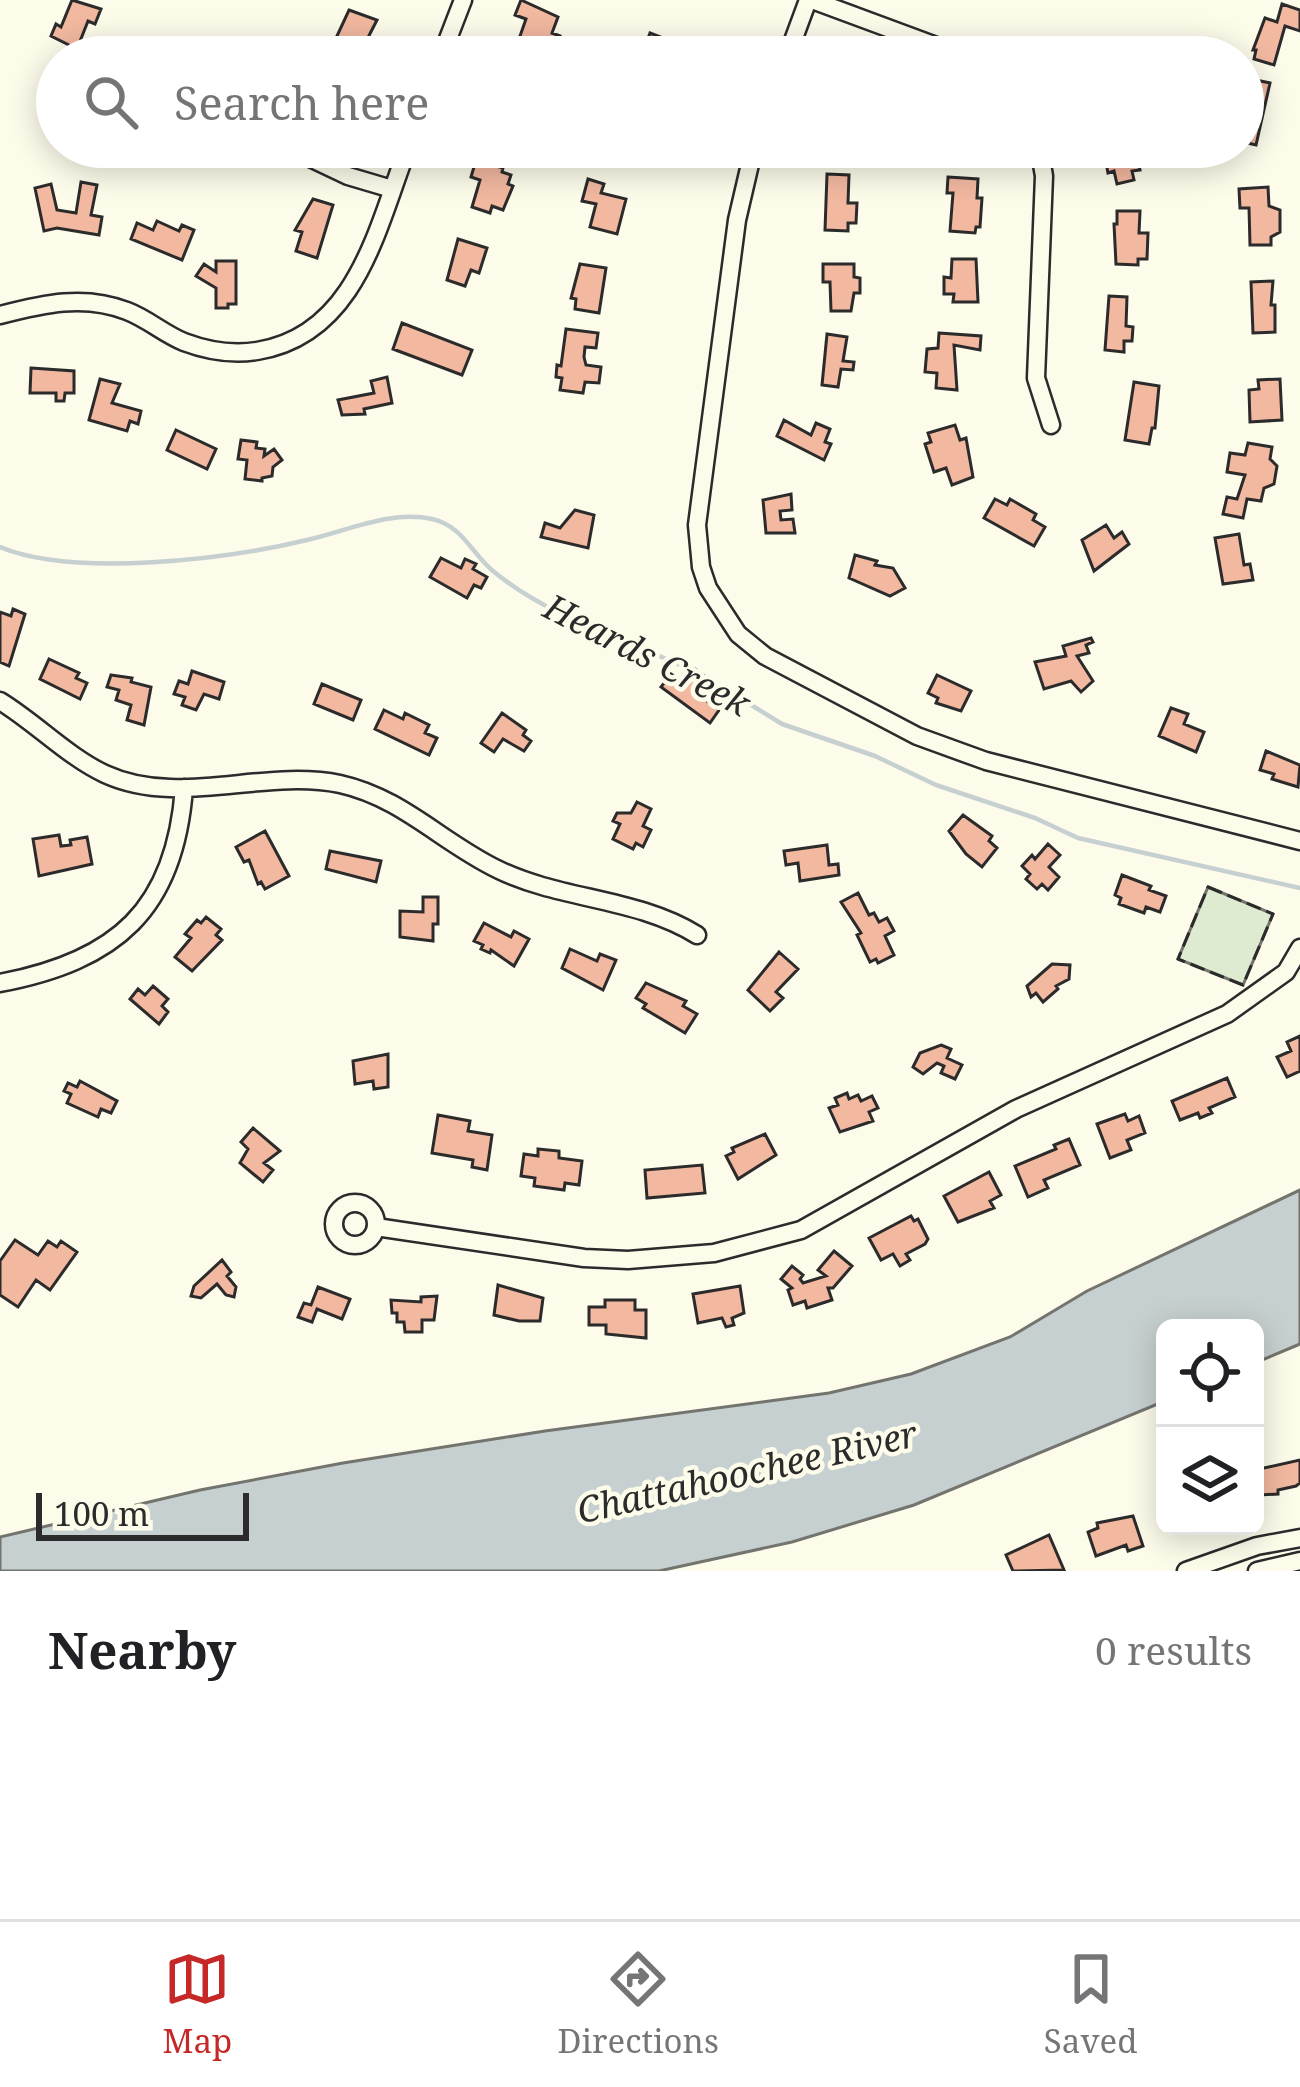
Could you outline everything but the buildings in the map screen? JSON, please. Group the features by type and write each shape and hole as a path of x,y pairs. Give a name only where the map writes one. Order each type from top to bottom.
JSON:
{"street":[{"path":"449,36 463,0"},
{"path":"796,36 810,0 909,36"},
{"path":"331,168 392,189"},
{"path":"0,315 49,303 102,303 205,350 240,353 274,348 312,330 344,300 361,271 400,168"},
{"path":"749,168 737,220 697,525 701,567 728,621 765,656 944,747 1300,841"},
{"path":"1043,168 1036,378 1051,425"},
{"path":"0,701 108,776 184,788 307,780 360,789 407,809 460,849 500,871 667,920 697,935"},
{"path":"0,983 50,974 84,960 133,922 170,867 181,826 184,788"},
{"path":"376,1227 584,1258 628,1260 714,1253 801,1230 1016,1109 1227,1014 1286,972 1300,948"},
{"path":"1186,1571 1257,1546 1300,1538"},
{"path":"1257,1571 1300,1561"}],"green space":[{"path":"1208,887 1273,914 1243,985 1178,959"}],"water":[{"name":"Chattahoochee River","path":"1300,1190 1300,1344 1264,1359 1264,1319 1156,1319 1156,1405 914,1505 792,1542 659,1571 0,1571 0,1537 200,1490 545,1431 829,1393 911,1374 1010,1337 1087,1291"}],"waterway":[{"name":"Heards Creek","path":"0,547 69,562 152,562 274,547 385,519 432,519 452,528 493,571 540,603 697,673"},
{"name":"Heards Creek","path":"715,688 782,724 1078,838 1300,888"}],"fence":[{"path":"1208,887 1273,914 1243,985 1178,959 1208,887"}]}
